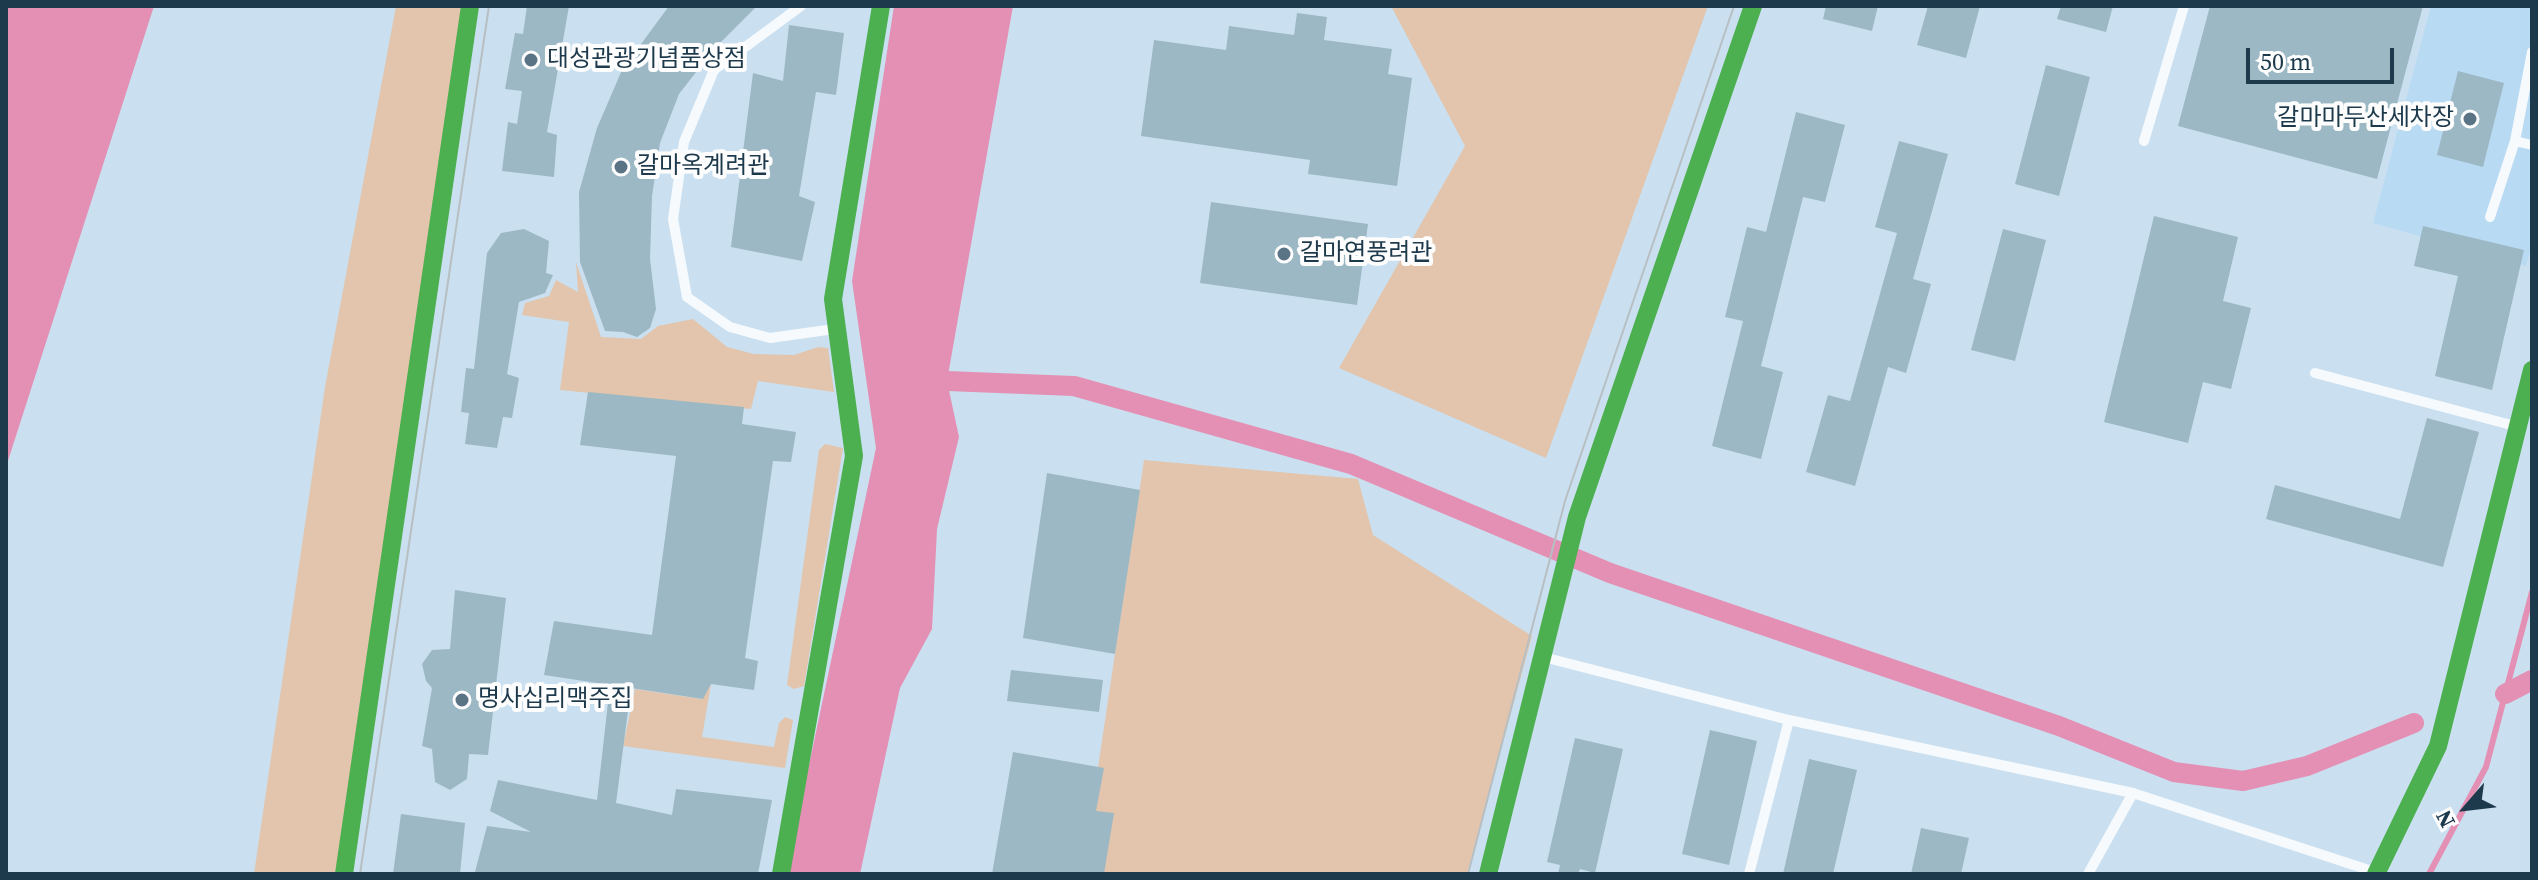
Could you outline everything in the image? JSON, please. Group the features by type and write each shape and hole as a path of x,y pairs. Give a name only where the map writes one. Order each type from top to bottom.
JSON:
{"street":[{"path":"344,874 470,6"},
{"path":"781,874 854,456 833,299 881,6"},
{"path":"1488,874 1577,517 1753,6"},
{"path":"2376,873 2438,746 2532,370"}],"lane":[{"path":"801,6 714,70 684,142 673,219 687,297 730,327 770,338 837,329"},
{"path":"2144,141 2184,6"},
{"path":"2490,217 2515,141 2532,52"},
{"path":"2515,141 2532,145"},
{"path":"2315,373 2517,427"},
{"path":"1543,657 1789,720 2133,793 2376,873"},
{"path":"1749,874 1789,720"},
{"path":"2088,874 2133,793"}],"shaded area":[{"path":"6,6 154,6 6,467"},
{"path":"396,6 470,6 344,874 254,874 325,387"},
{"path":"894,6 1013,6 947,381 959,437 937,529 932,629 900,688 860,874 786,874 876,448 852,281"},
{"path":"1391,6 1708,6 1546,458 1339,368 1465,146"},
{"path":"2431,6 2532,6 2532,244 2526,266 2373,223"},
{"path":"576,262 601,337 641,339 658,326 693,319 727,347 754,354 794,355 818,347 828,348 834,392 758,381 751,409 560,390 569,322 522,315 525,303 549,296 556,280 578,292"},
{"path":"825,444 843,448 804,686 794,689 787,685 819,450"},
{"path":"1144,460 1358,479 1373,535 1532,636 1467,874 1082,874"},
{"path":"711,684 702,737 774,747 779,723 785,717 793,720 785,768 623,746 635,689 702,699"}],"building":[{"path":"527,6 569,6 547,132 557,135 554,177 502,171 508,122 517,124 522,91 505,89 515,33 523,34"},
{"name":"갈마옥계려관","path":"669,6 757,6 714,49 679,94 660,143 652,196 650,259 656,309 650,328 637,337 605,331 580,262 579,192 597,128 622,70"},
{"path":"1826,6 1878,6 1872,31 1823,19"},
{"path":"1928,6 1980,6 1966,58 1917,45"},
{"path":"2061,6 2113,6 2106,32 2057,19"},
{"path":"2210,6 2423,6 2377,179 2178,126"},
{"path":"1297,13 1327,17 1324,40 1392,49 1388,74 1412,78 1397,186 1308,174 1310,160 1141,136 1154,40 1226,50 1229,26 1294,35"},
{"path":"789,25 844,33 836,95 816,92 799,196 815,202 802,261 731,247 753,73 783,81"},
{"path":"2046,65 2090,77 2059,196 2015,184"},
{"name":"갈마마두산세차장","path":"2458,71 2504,83 2483,167 2437,155"},
{"path":"1796,112 1845,125 1825,202 1803,197 1761,366 1783,372 1761,459 1712,446 1743,321 1725,317 1747,227 1766,232"},
{"path":"1899,141 1948,154 1913,279 1931,284 1906,373 1888,367 1855,486 1806,472 1828,395 1850,401 1897,233 1875,227"},
{"name":"갈마연풍려관","path":"1211,202 1368,224 1357,305 1200,283"},
{"path":"2154,216 2238,237 2223,301 2251,308 2231,389 2203,382 2188,443 2104,422"},
{"path":"2423,226 2524,250 2492,390 2435,376 2458,276 2414,266"},
{"path":"524,229 549,241 546,273 553,275 545,293 519,302 507,374 519,378 512,418 503,417 497,448 465,444 469,413 461,412 466,368 474,369 487,253 501,233"},
{"path":"2003,229 2046,240 2015,361 1971,350"},
{"path":"588,392 744,407 742,424 796,432 791,462 773,461 745,658 758,661 754,690 711,684 703,699 631,688 616,803 672,815 676,789 772,800 758,874 475,872 487,826 531,832 490,811 498,780 597,800 610,685 544,675 554,621 652,635 676,456 580,445"},
{"path":"2427,418 2479,432 2443,567 2266,519 2275,485 2400,519"},
{"path":"1047,473 1140,490 1115,654 1023,638"},
{"name":"명사십리맥주집","path":"455,590 506,598 488,755 469,754 467,779 450,790 435,782 432,749 422,746 432,688 426,681 422,664 432,650 450,649"},
{"path":"1011,670 1103,680 1099,712 1007,701"},
{"path":"1710,730 1757,741 1729,865 1682,854"},
{"path":"1575,738 1623,749 1595,873 1580,869 1578,874 1558,874 1560,865 1547,862"},
{"path":"1013,752 1104,768 1096,811 1114,813 1104,874 992,874"},
{"path":"1809,759 1857,770 1833,874 1783,874"},
{"path":"401,814 465,823 460,874 393,874"},
{"path":"1921,828 1969,838 1961,874 1911,874"}],"waterway":[{"path":"947,381 1074,386 1351,464 1610,573 2059,726 2174,772 2243,781 2307,766 2414,723"},
{"path":"2429,874 2486,767 2532,592"},
{"path":"2505,694 2532,680"}],"tram line":[{"path":"360,874 489,6"},
{"path":"1468,874 1565,501 1734,6"}],"traffic: fast":[{"path":"344,874 470,6"},
{"path":"781,874 854,456 833,299 881,6"},
{"path":"1488,874 1577,517 1753,6"},
{"path":"2376,874 2438,746 2532,370"}],"place":[{"name":"대성관광기념품상점","path":"531,60"},
{"name":"갈마마두산세차장","path":"2470,119"},
{"name":"갈마옥계려관","path":"621,167"},
{"name":"갈마연풍려관","path":"1284,254"},
{"name":"명사십리맥주집","path":"462,700"}]}
